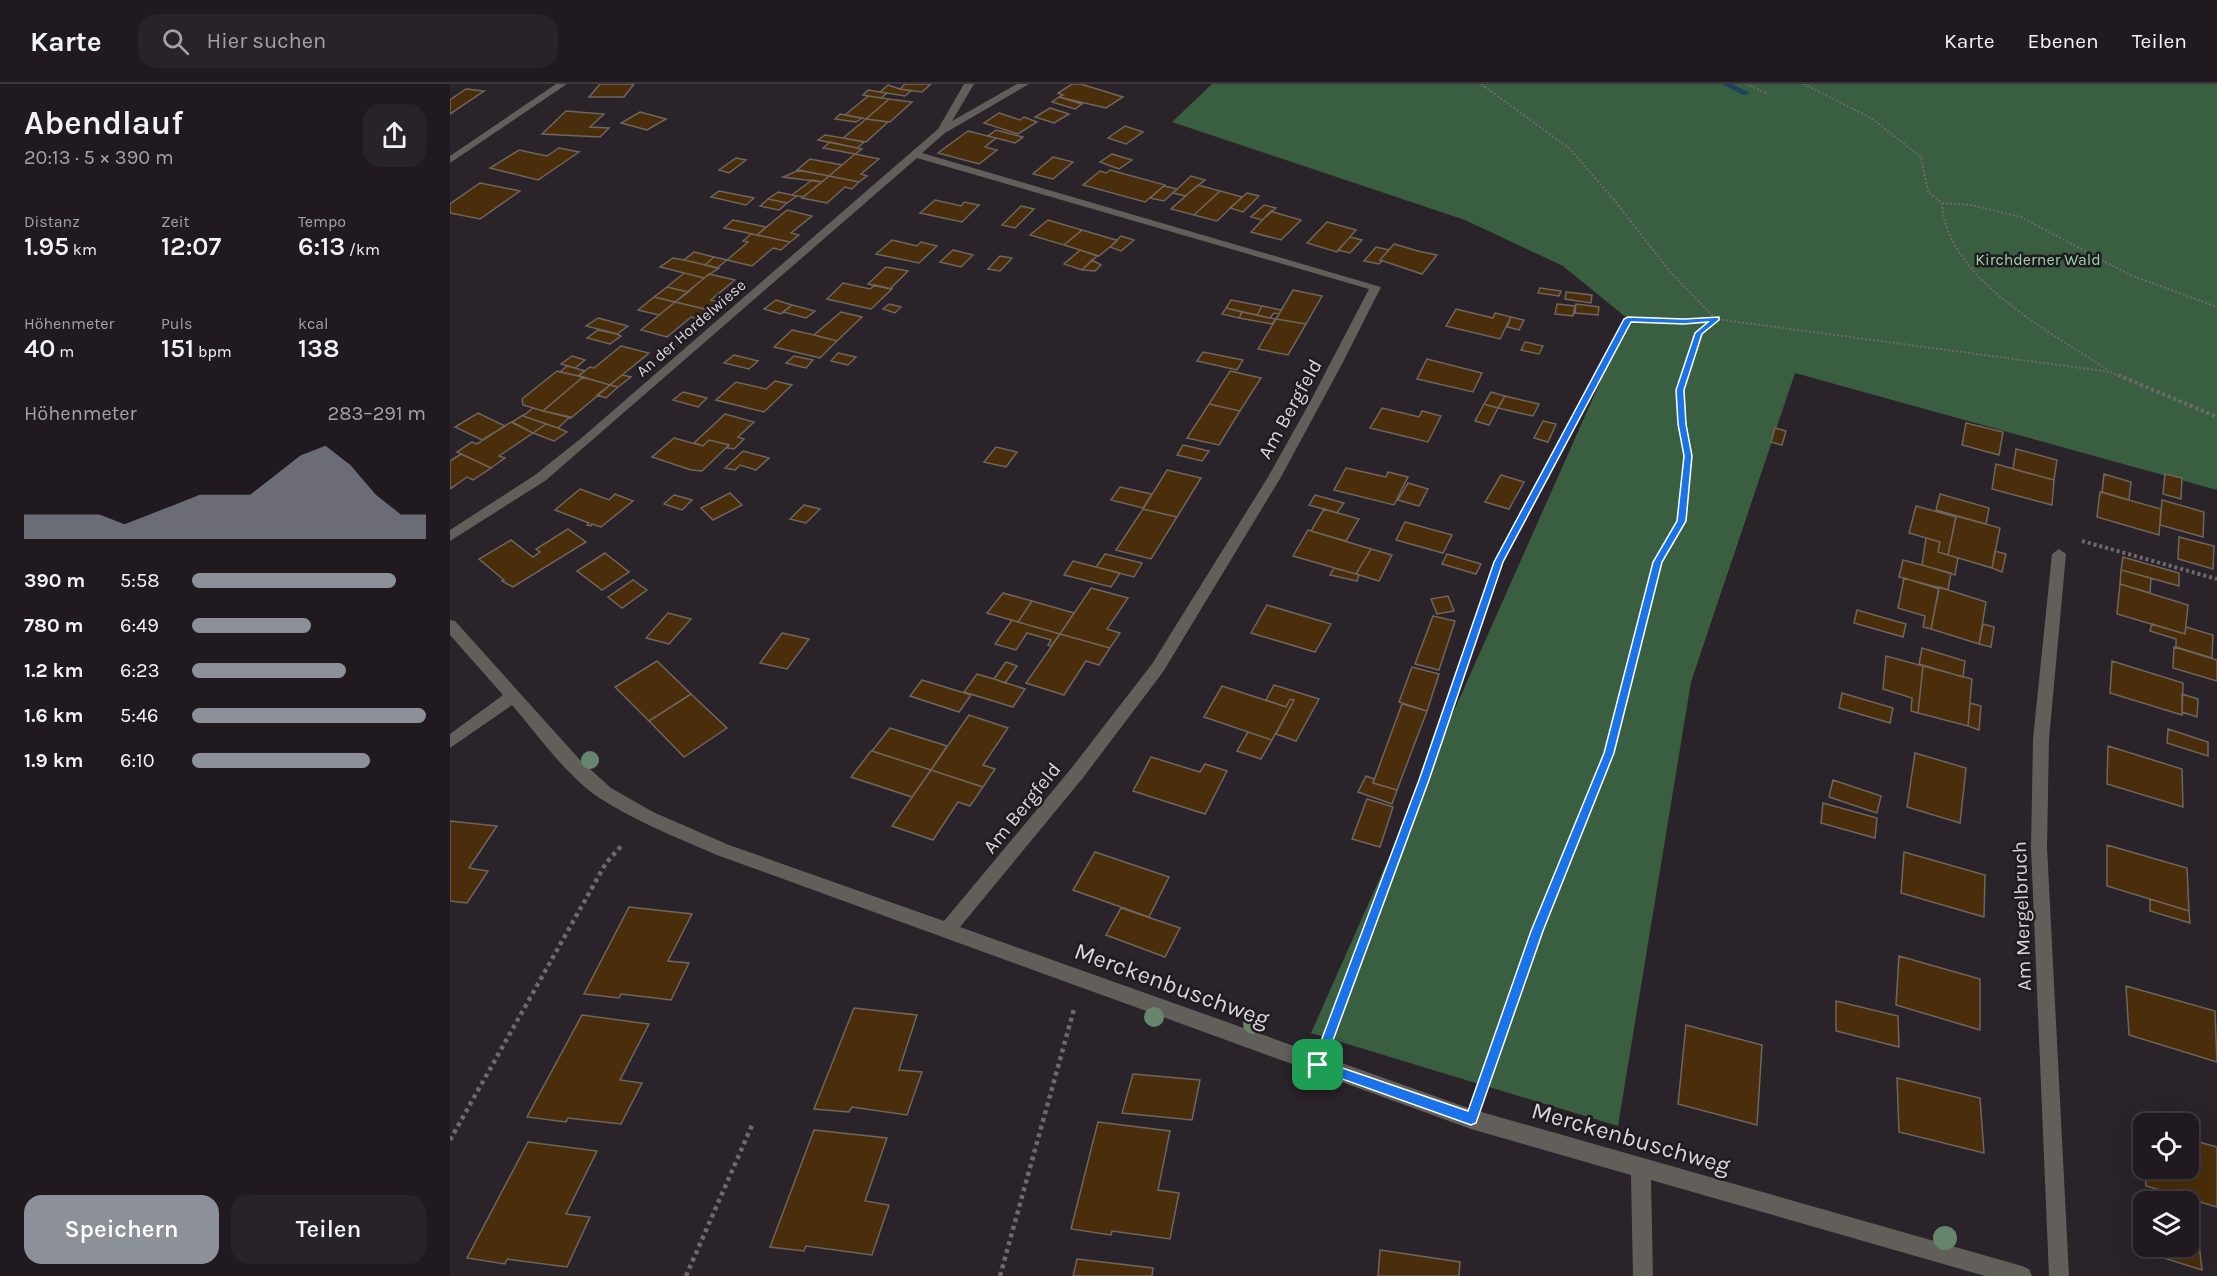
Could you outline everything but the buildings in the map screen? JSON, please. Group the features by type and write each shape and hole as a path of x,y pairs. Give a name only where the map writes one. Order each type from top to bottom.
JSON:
{"street":[{"path":"450,160 561,84"},
{"name":"An der Hordelwiese","path":"942,131 969,84"},
{"name":"An der Hordelwiese","path":"450,536 540,478 589,438 942,131 1024,84"},
{"name":"Am Bergfeld","path":"915,154 1375,287 1337,366 1286,458 1150,679 948,930"},
{"name":"Am Mergelbruch","path":"2059,554 2041,739 2039,847 2059,1276"},
{"name":"Merckenbuschweg","path":"450,626 574,766 605,793 647,817 723,850 1471,1119 2022,1276"},
{"path":"450,742 514,696"},
{"path":"1641,1168 1643,1276"}],"path":[{"path":"1481,84 1570,149 1615,201 1672,274 1716,319"},
{"path":"1746,84 1768,94"},
{"path":"1804,84 1871,118 1921,157 1928,192 1941,203 1971,205 2021,217 2130,275 2217,307"},
{"path":"1941,203 1943,220 1969,268 2021,312 2112,372 2217,417"},
{"path":"1318,1065 1424,780 1499,562 1628,319 1684,321 1716,319 2112,372"},
{"path":"1471,1119 1537,931 1609,753 1658,562 1682,521 1688,456 1682,424 1680,390 1699,333 1716,319"},
{"path":"2059,554 2077,540 2217,579"},
{"path":"450,1140 606,864 623,844"},
{"path":"1000,1276 1075,1008"},
{"path":"686,1276 753,1123"}],"green space":[{"name":"Kirchderner Wald","path":"1212,84 2217,84 2217,490 1795,373 1691,682 1618,1126 1311,1033 1628,319 1563,266 1465,220 1172,122"}],"waterway":[{"path":"1726,84 1746,93"}],"route":[{"path":"1628,319 1684,321 1716,319 1699,333 1680,390 1682,424 1688,456 1682,521 1658,562 1609,753 1537,931 1471,1119 1318,1065 1424,780 1499,562 1628,319"}]}
